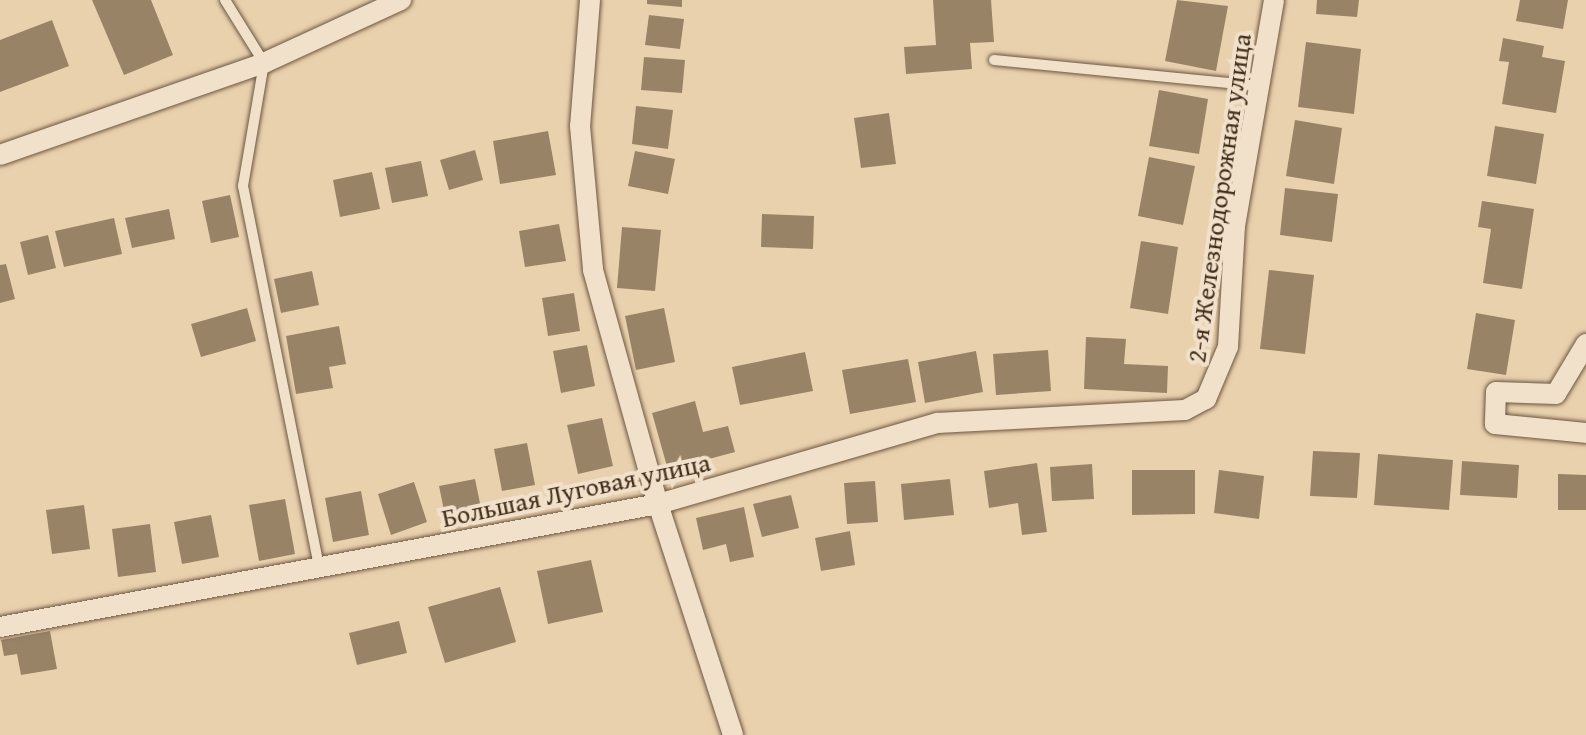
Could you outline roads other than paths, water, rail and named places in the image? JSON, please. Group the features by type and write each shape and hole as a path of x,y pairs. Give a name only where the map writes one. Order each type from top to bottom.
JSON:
{"street":[{"path":"0,155 264,63 401,0"},
{"path":"590,0 580,126 593,270 658,504 733,735"},
{"name":"2-я Железнодорожная улица","path":"1206,399 1228,347 1235,226 1274,0"},
{"path":"1586,344 1556,394 1496,392 1495,424 1586,433"},
{"name":"Большая Луговая улица","path":"0,627 658,504 937,423 1185,410 1206,399"}],"lane":[{"path":"225,0 264,63 243,186 319,568"},
{"path":"994,60 1259,86"}]}
